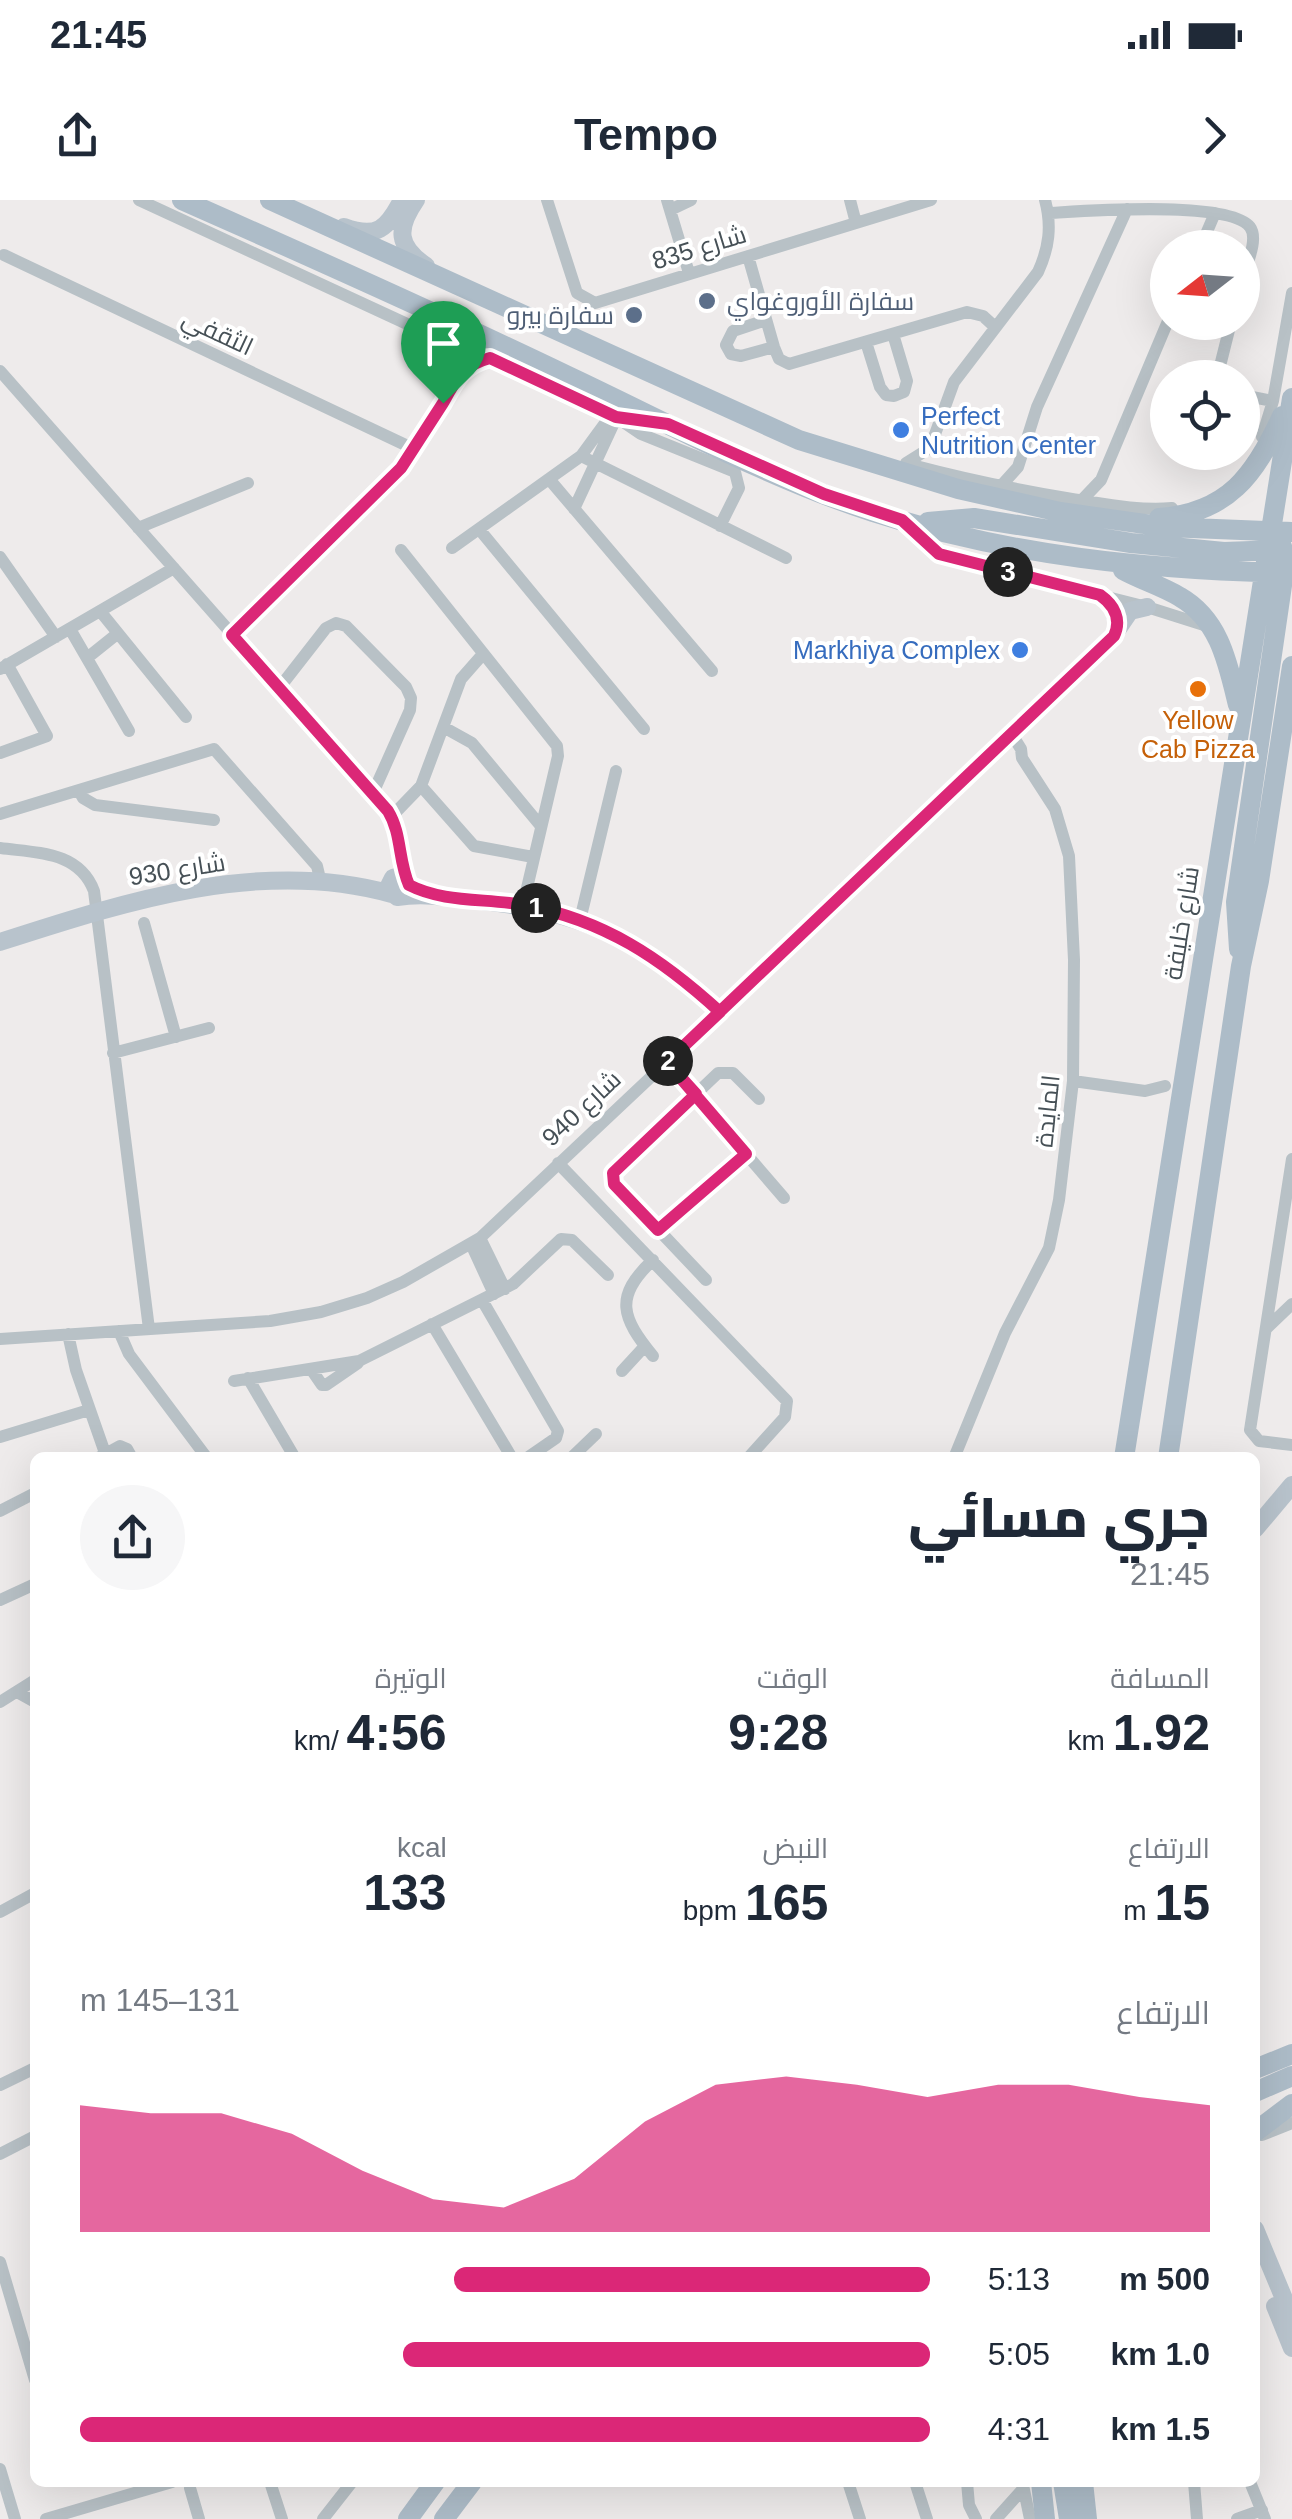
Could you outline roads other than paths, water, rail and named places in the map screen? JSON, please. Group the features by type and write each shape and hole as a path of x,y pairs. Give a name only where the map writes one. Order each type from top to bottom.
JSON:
{"main road":[{"path":"182,200 824,494 984,540 1112,564 1180,596 1214,629 1223,648 1240,714"},
{"path":"270,200 799,440 958,489 1060,512 1175,517 1203,509 1232,492 1268,447 1286,397"},
{"path":"224,238 252,231"},
{"path":"422,309 458,346"},
{"name":"شارع خليفة","path":"1125,1452 1240,714 1285,551 1286,397"},
{"path":"614,416 668,424"},
{"path":"1112,512 1285,551"},
{"path":"912,522 974,518 1131,543 1285,551"},
{"path":"1112,564 1285,551"},
{"path":"1242,966 1236,935 1236,902 1285,551"},
{"path":"1169,1452 1292,666"},
{"path":"1242,966 1258,940 1266,910 1292,745"},
{"path":"1165,1086 1173,1075 1198,974"},
{"path":"1260,2067 1292,2054"},
{"path":"1260,2090 1292,2076"},
{"path":"1260,2114 1292,2102"},
{"path":"1260,2130 1292,2102"},
{"path":"408,2519 430,2487"},
{"path":"444,2519 468,2487"},
{"path":"1030,2487 1045,2519"},
{"path":"1064,2487 1069,2519"},
{"path":"1084,2487 1087,2519"}],"street":[{"path":"140,200 490,358 614,416 642,434 735,472 739,488 720,526"},
{"path":"313,219 372,232 387,224 402,200"},
{"path":"416,200 403,226 405,247 442,279"},
{"name":"شارع 835","path":"547,200 574,286 582,298 595,303 930,200"},
{"path":"689,273 669,205 691,200"},
{"path":"850,200 856,223"},
{"path":"906,464 923,455 934,440 954,382 1038,272 1049,240 1047,206 1170,206 1244,221 1251,230"},
{"path":"1000,487 1018,468 1038,407 1128,209"},
{"path":"1208,230 1215,213"},
{"name":"الثقفي","path":"4,255 414,449"},
{"path":"748,256 774,347 779,358 789,364 967,312 983,316 995,327"},
{"name":"شارع خليفة","path":"1112,512 1171,508 1214,493 1237,475 1256,451 1286,397 1292,293"},
{"path":"766,320 733,330 726,345 731,354 741,356 774,347"},
{"path":"866,342 880,387 886,395 894,396 904,392 907,381 893,334"},
{"path":"1081,500 1100,480 1160,340"},
{"path":"232,635 401,468 459,374 462,359 458,346"},
{"path":"459,374 490,358"},
{"path":"0,370 392,816 398,830 399,885"},
{"path":"1260,396 1286,397"},
{"path":"452,548 581,456 614,416"},
{"path":"574,509 614,416"},
{"path":"934,440 944,473"},
{"path":"581,456 786,558"},
{"path":"853,458 906,464 1000,487 1081,500 1112,512"},
{"path":"1018,468 1025,491"},
{"path":"549,479 712,671"},
{"path":"1100,480 1112,512"},
{"path":"138,528 248,482"},
{"path":"912,522 939,554 1147,606 1214,629"},
{"path":"479,529 644,729"},
{"path":"401,550 557,746 558,756 524,905"},
{"path":"0,557 56,637"},
{"path":"0,753 48,736 4,666 174,568"},
{"path":"1100,595 1113,606 1118,626"},
{"name":"شارع 940","path":"0,1339 254,1322 321,1312 403,1282 476,1241 1114,636 1130,611 1147,606"},
{"path":"100,612 186,716"},
{"path":"280,687 326,628 336,623 346,626 406,687 412,698 410,710 373,793"},
{"path":"70,629 129,730"},
{"path":"87,658 117,634"},
{"path":"392,816 421,786 465,673 484,654"},
{"path":"444,728 472,742 540,825"},
{"name":"المايدة","path":"956,1452 1005,1333 1049,1248 1059,1200 1073,1081 1074,960 1068,856 1055,808 1006,738"},
{"path":"0,814 214,749 316,866 321,884"},
{"path":"580,920 616,771"},
{"path":"421,786 474,846 533,857"},
{"path":"79,791 94,805 214,820"},
{"path":"0,848 70,861 90,882 98,910 149,1328"},
{"name":"شارع 930","path":"0,942 158,894 218,885 399,885 430,895 524,905 580,920 648,952 720,1012"},
{"path":"144,923 176,1037"},
{"path":"113,1053 208,1028"},
{"path":"667,1062 784,1198"},
{"path":"706,1280 614,1184 613,1173 718,1073 730,1072 759,1099"},
{"path":"1073,1081 1145,1091 1165,1086"},
{"path":"658,1230 746,1154"},
{"path":"1292,1159 1250,1430 1260,1441 1292,1445"},
{"path":"558,1163 787,1401 785,1417 753,1452"},
{"path":"291,1452 241,1380 360,1361 521,1278 566,1237 608,1275"},
{"path":"476,1241 494,1294 558,1431 556,1438 536,1452"},
{"path":"622,1371 649,1351 632,1330 626,1315 630,1284 653,1260"},
{"path":"1267,1328 1292,1304"},
{"path":"432,1324 508,1452"},
{"path":"119,1331 128,1354 202,1452"},
{"path":"68,1334 100,1452"},
{"path":"0,1437 89,1410"},
{"path":"577,1452 596,1434"},
{"path":"107,1452 120,1446 129,1452"},
{"path":"1260,1528 1292,1485"},
{"path":"0,1511 30,1496"},
{"path":"1260,1529 1292,1496"},
{"path":"0,1600 30,1586"},
{"path":"0,1702 30,1683"},
{"path":"17,1692 30,1699"},
{"path":"0,1912 30,1896"},
{"path":"0,2085 30,2070"},
{"path":"1260,2133 1292,2123"},
{"path":"0,2154 30,2139"},
{"path":"1260,2242 1292,2318"},
{"path":"0,2262 30,2363"},
{"path":"1260,2271 1292,2348"},
{"path":"0,2469 15,2519"},
{"path":"46,2519 76,2515 157,2487"},
{"path":"272,2487 282,2519"},
{"path":"323,2519 348,2487"},
{"path":"850,2487 860,2519"},
{"path":"917,2487 927,2519"},
{"path":"967,2487 969,2505 976,2519"},
{"path":"997,2518 1027,2487"},
{"path":"997,2518 1014,2514 1030,2519 1029,2487"},
{"path":"1194,2487 1197,2519"},
{"path":"1237,2519 1264,2515 1252,2487"},
{"path":"190,2488 199,2519"}],"place":[{"name":"سفارة الأوروغواي","path":"707,301"},
{"name":"سفارة بيرو","path":"634,315"},
{"name":"Perfect Nutrition Center","path":"901,430"},
{"name":"Markhiya Complex","path":"1020,650"},
{"name":"Yellow Cab Pizza","path":"1198,689"}]}
